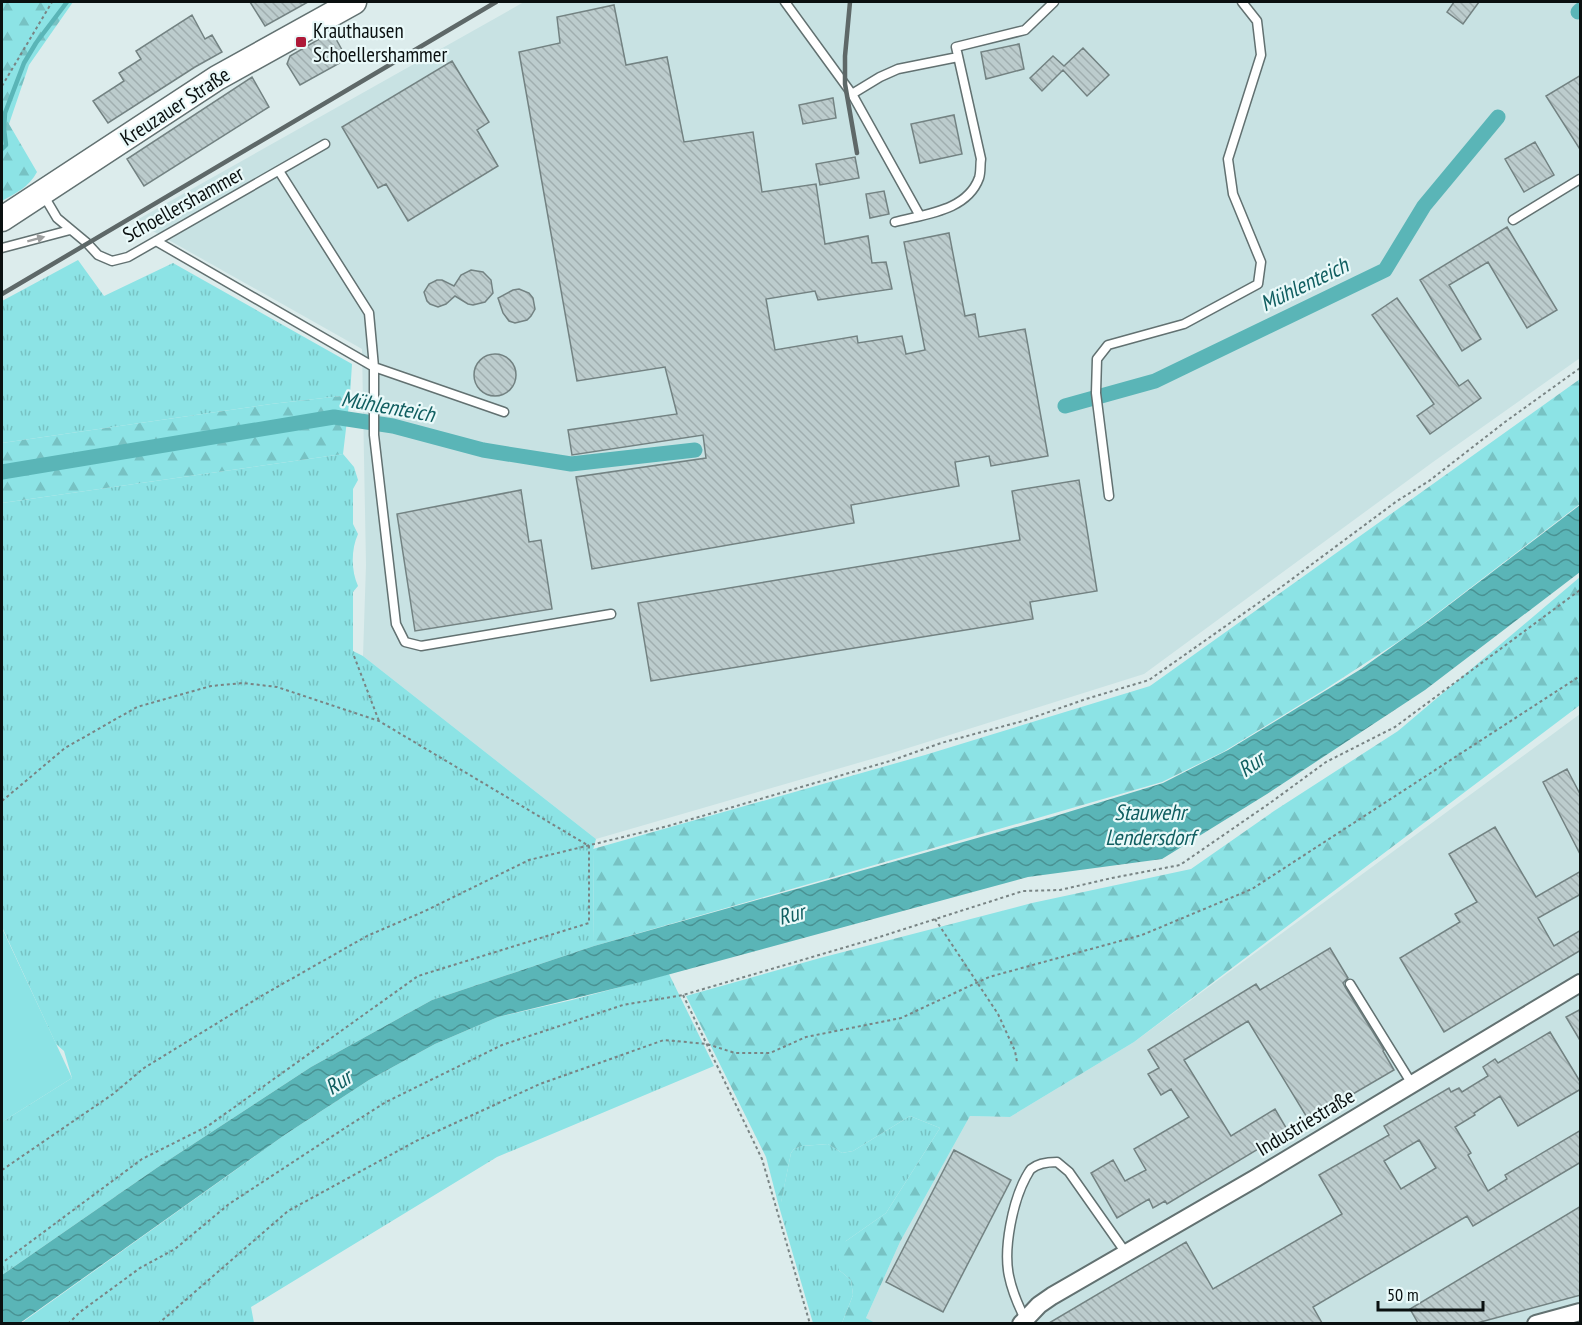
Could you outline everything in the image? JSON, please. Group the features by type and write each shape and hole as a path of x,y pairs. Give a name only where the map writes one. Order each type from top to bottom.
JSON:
{"main road":[{"name":"Kreuzauer Straße","path":"2,219 217,78 339,5"}],"street":[{"name":"Industriestraße","path":"1023,1321 1052,1296 1581,983"},
{"path":"1536,1323 1581,1312"}],"lane":[{"path":"785,2 852,94 920,216"},
{"path":"895,222 955,205 972,192 980,176 981,159 956,47 1025,30 1054,2"},
{"path":"1109,496 1096,393 1096,359 1108,345 1184,324 1258,284 1261,262 1233,194 1228,159 1261,55 1257,21 1242,2"},
{"path":"852,94 898,69 958,57"},
{"name":"Schoellershammer","path":"42,193 57,218 98,255 112,261 128,257 325,144"},
{"path":"279,171 369,313 374,367 374,435 396,624 405,642 421,646 611,614"},
{"path":"1513,220 1581,179"},
{"path":"2,248 70,230"},
{"path":"156,241 374,367 504,412"},
{"path":"1350,984 1412,1084"},
{"path":"1023,1321 1008,1274 1008,1245 1019,1190 1031,1169 1046,1162 1057,1162 1069,1172 1126,1253"}],"path":[{"path":"2,86 52,2"},
{"path":"2,1170 113,1094 144,1068 263,995 367,936 529,860 668,826 890,761 941,743 1023,721 1149,680 1428,481 1581,368"},
{"path":"68,1323 140,1268 175,1249 229,1204 386,1102 502,1045 623,1005 683,995 870,940 1023,891 1060,890 1180,865 1326,762 1395,727 1581,591"},
{"path":"354,656 379,721"},
{"path":"158,1323 288,1211 416,1141 540,1084 664,1040 706,1044 735,1053 770,1053 806,1037 901,1018 990,977 1142,935 1251,889 1581,676"},
{"path":"2,801 65,748 137,707 211,686 243,683 277,687 379,721 589,846"},
{"path":"2,1263 142,1159 208,1126 418,976 589,923 589,846"},
{"path":"935,919 998,1014 1015,1051 1017,1062"},
{"path":"683,995 762,1159 810,1323"}],"shaded area":[{"path":"524,2 1580,2 1580,358 1433,462 1144,674 889,754 596,839 363,656 366,565 362,349 135,221"},
{"path":"1580,714 1580,1323 875,1324 866,1318 900,1242 970,1116 1010,1117 1134,1042"}],"green space":[{"path":"2,2 73,2 29,65 9,124 37,172 26,186 2,201"},
{"path":"78,260 104,296 173,263 352,364 350,395 271,404 2,443 2,301"},
{"path":"1580,379 1580,504 1410,634 1223,752 1162,782 594,946 593,849 925,755 1150,686"},
{"path":"350,395 343,454 2,503 2,443 271,404"},
{"path":"343,454 354,467 358,480 353,489 353,524 358,534 354,546 353,567 358,586 353,592 353,651 363,656 596,839 593,850 594,946 432,1000 311,1067 158,1167 2,1275 2,1122 72,1078 64,1051 56,1044 2,927 2,503"},
{"path":"1580,577 1580,705 1134,1042 1010,1117 970,1116 900,1242 866,1318 875,1323 842,1323 853,1295 851,1280 839,1270 836,1260 839,1248 886,1213 940,1128 910,1116 853,1151 842,1153 828,1144 802,1146 794,1149 791,1153 781,1203 778,1203 766,1157 686,996 820,958 1032,903 1191,869 1274,811 1398,731"},
{"path":"2,928 72,1078 2,1122"},
{"path":"669,974 714,1066 497,1157 251,1307 254,1323 20,1324 286,1134 369,1080 435,1044 498,1017"},
{"path":"910,1116 940,1128 886,1213 846,1241 839,1270 851,1280 853,1295 842,1323 813,1323 778,1203 781,1202 791,1153 802,1146 828,1144 842,1153 853,1151"}],"water":[{"name":"Stauwehr Lendersdorf","path":"1580,505 1580,572 1425,690 1267,794 1162,859 1028,877 641,982 498,1017 435,1044 369,1080 286,1134 20,1323 2,1323 2,1275 158,1167 311,1067 432,1000 594,946 1052,817 1163,783 1228,750 1361,669"}],"building":[{"path":"250,2 308,2 265,26"},
{"path":"1454,2 1479,2 1463,24 1447,12"},
{"path":"614,5 626,65 667,57 684,142 753,132 762,192 816,184 825,244 868,236 872,263 886,262 892,289 818,300 815,291 766,299 775,350 857,336 858,343 902,336 906,354 925,350 904,242 949,233 965,316 975,314 979,337 1025,329 1048,456 991,466 989,456 955,462 959,486 851,505 854,523 592,569 576,477 706,458 703,435 572,455 568,430 677,414 665,367 577,381 519,52 560,43 557,17"},
{"path":"192,15 205,39 212,35 222,52 108,123 93,101 124,81 119,73 141,59 136,51"},
{"path":"326,35 336,39 347,59 300,85 287,64 290,56"},
{"path":"1019,44 1024,69 986,79 981,52"},
{"path":"1083,48 1109,75 1087,96 1063,70 1042,91 1030,78 1053,56 1064,66"},
{"path":"452,61 489,122 477,130 498,166 408,221 386,184 378,188 342,127"},
{"path":"1581,75 1581,151 1546,96"},
{"path":"252,77 269,107 144,186 127,159"},
{"path":"833,98 836,118 803,124 799,105"},
{"path":"954,115 962,154 920,163 911,124"},
{"path":"1535,142 1554,175 1524,192 1505,159"},
{"path":"855,157 859,178 820,185 816,164"},
{"path":"884,191 889,214 870,218 866,194"},
{"path":"1507,227 1557,310 1527,328 1488,262 1449,285 1481,339 1462,351 1420,280"},
{"path":"471,270 483,272 491,280 493,293 485,302 468,304 455,296 446,304 438,307 427,301 424,292 429,284 442,280 454,286 461,275"},
{"path":"519,289 529,293 533,298 535,309 527,320 515,323 509,321 503,313 498,298"},
{"path":"1397,298 1459,386 1468,380 1481,398 1430,434 1417,416 1434,404 1372,315"},
{"path":"495,354 503,355 510,360 515,367 515,383 510,390 503,395 495,396 487,395 480,390 475,383 474,375 475,367 480,360 487,355"},
{"path":"1079,480 1097,591 1030,602 1033,619 651,681 638,603 1020,540 1012,491"},
{"path":"521,490 529,542 541,540 552,609 415,631 397,514"},
{"path":"1567,769 1581,796 1581,856 1543,782"},
{"path":"1495,827 1536,897 1581,871 1581,894 1538,918 1554,946 1581,930 1581,950 1444,1032 1400,958 1460,922 1455,914 1477,902 1449,854"},
{"path":"1330,948 1348,978 1343,983 1345,987 1394,1070 1308,1119 1248,1021 1184,1060 1231,1136 1275,1109 1288,1131 1167,1204 1165,1201 1153,1208 1149,1199 1117,1218 1091,1173 1113,1160 1125,1181 1146,1170 1134,1149 1189,1117 1171,1089 1161,1095 1148,1074 1159,1068 1148,1050 1256,984 1260,990"},
{"path":"1581,1009 1581,1042 1566,1017"},
{"path":"1550,1032 1581,1083 1581,1089 1518,1126 1500,1096 1455,1127 1471,1153 1468,1155 1488,1191 1507,1179 1505,1175 1581,1130 1581,1162 1473,1226 1467,1216 1313,1307 1322,1323 1049,1323 1186,1242 1213,1289 1342,1214 1319,1175 1389,1135 1384,1126 1449,1088 1451,1092 1459,1088 1462,1092 1488,1076 1483,1067 1495,1059 1498,1063","holes":["1419,1140 1436,1168 1401,1189 1384,1161"]},
{"path":"954,1150 1011,1180 943,1312 886,1282"},
{"path":"1581,1206 1581,1295 1477,1323 1418,1323 1410,1309"}],"waterway":[{"path":"2,149 6,145 5,113 24,63 67,2"},
{"name":"Mühlenteich","path":"1065,406 1155,381 1385,270 1424,206 1498,117"},
{"name":"Mühlenteich","path":"2,472 334,417 393,426 483,450 571,464 695,450"}],"railway":[{"path":"2,294 496,2"},
{"path":"850,2 845,84 857,153"}],"place":[{"name":"Krauthausen Schoellershammer","path":"301,42"}],"water label":[{"name":"Rur","path":"1251,764"},
{"name":"Rur","path":"791,914"},
{"name":"Rur","path":"338,1082"}]}
